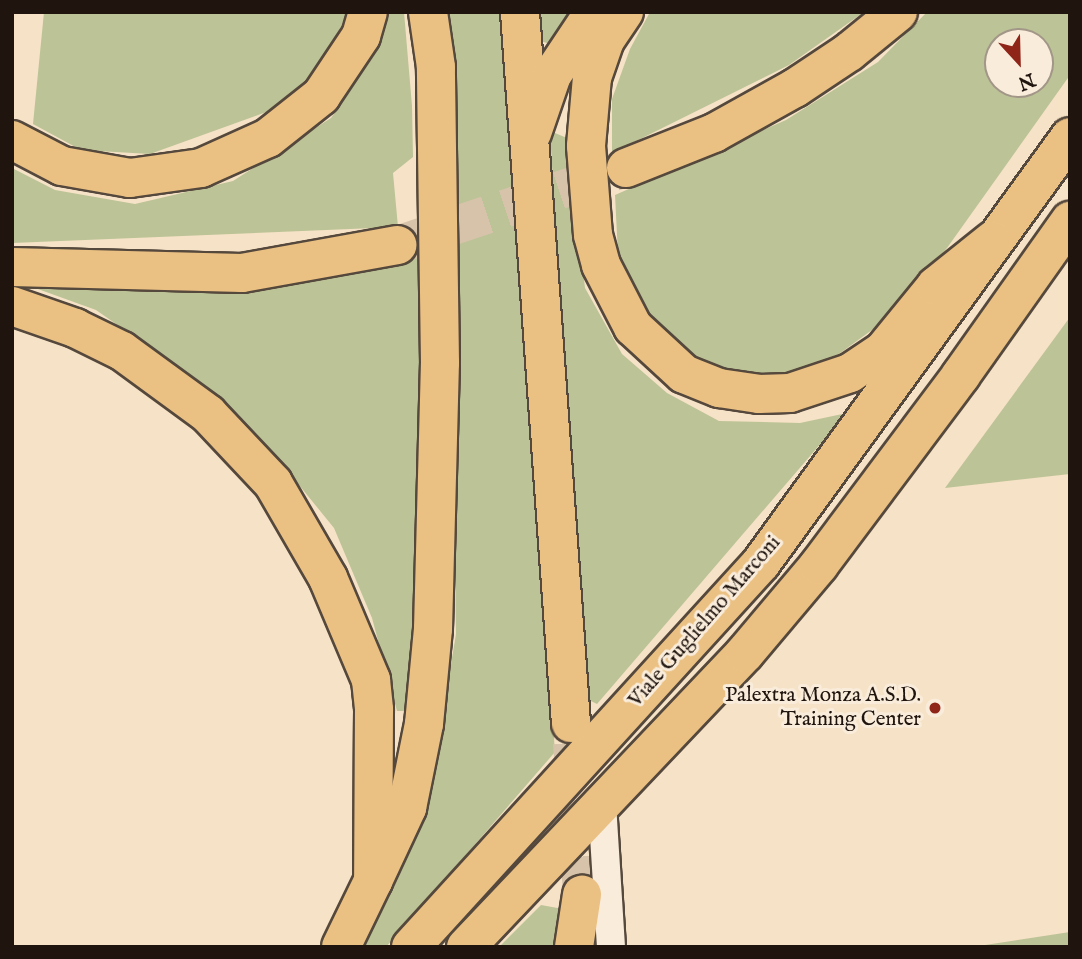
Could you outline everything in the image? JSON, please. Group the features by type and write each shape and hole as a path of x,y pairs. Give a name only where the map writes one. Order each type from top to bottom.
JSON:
{"main road":[{"path":"12,140 62,166 130,178 201,167 268,138 321,96 362,36 368,12"},
{"path":"341,947 407,808 424,724 433,629 440,363 436,67 428,12"},
{"path":"520,12 571,723"},
{"path":"528,145 552,75 594,12"},
{"path":"624,12 605,40 592,77 586,146 593,235 601,265 633,327 684,374 719,388 759,394 790,393 850,373 883,351 936,286 992,241"},
{"path":"626,168 714,133 795,88 849,52 898,12"},
{"name":"Viale Guglielmo Marconi","path":"411,947 761,563 1070,137"},
{"path":"466,947 745,653 819,565 1070,221"},
{"path":"12,267 242,273 397,245"},
{"path":"12,306 75,328 122,351 162,378 247,454 298,522 356,635 371,680 377,817 373,881"},
{"path":"574,947 582,895"}],"street":[{"path":"602,804 611,947"}],"green space":[{"path":"44,12 349,12 316,72 280,107 150,154 81,150 33,124"},
{"path":"389,12 404,12 412,106 413,157 393,173 398,227 12,243 12,168 55,190 135,204 233,181 331,118 373,57"},
{"path":"445,12 499,12 555,752 386,947 359,947 429,797 456,634 451,255 458,122"},
{"path":"533,12 576,12 554,45 533,39"},
{"path":"650,12 864,12 789,65 612,153 612,99 630,49"},
{"path":"927,12 1070,12 1070,75 1054,98 1054,28 984,28 984,98 1054,98 947,248 887,319 821,367 761,378 710,369 653,340 628,295 618,255 615,195 786,120 878,62"},
{"path":"550,131 567,138 585,288 622,354 667,393 719,421 800,423 847,413 597,704 583,697"},
{"path":"419,255 420,554 407,711 397,711 372,618 334,528 273,453 188,374 96,310 13,280 384,261"},
{"path":"1070,317 1070,474 945,488"},
{"path":"541,905 563,909 557,947 499,947"},
{"path":"1070,932 1070,947 972,947"}],"tunnel":[{"path":"397,245 620,170"},
{"path":"572,743 582,895"}],"place":[{"name":"Palextra Monza A.S.D. Training Center","path":"935,708"}]}
